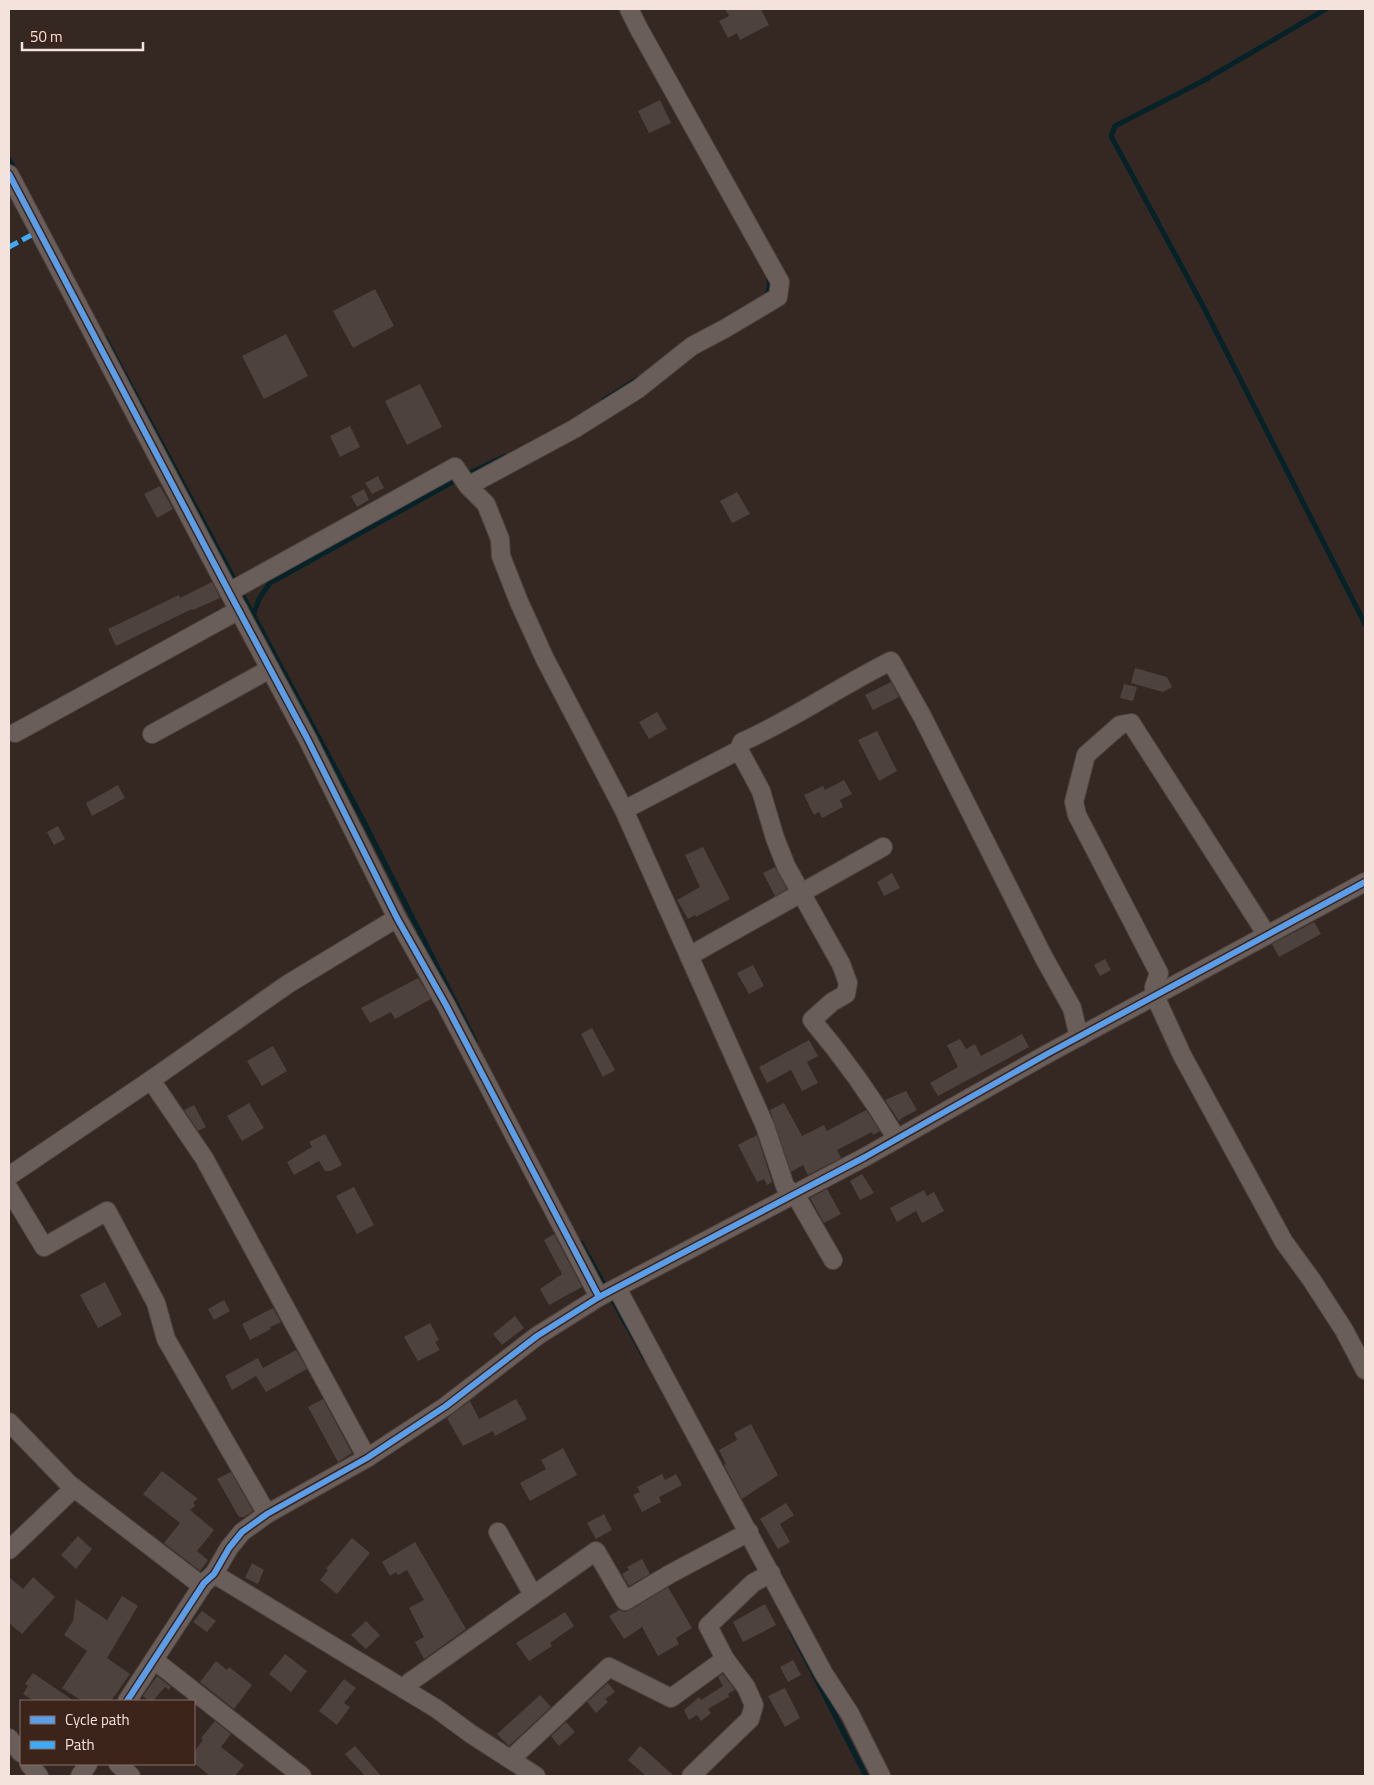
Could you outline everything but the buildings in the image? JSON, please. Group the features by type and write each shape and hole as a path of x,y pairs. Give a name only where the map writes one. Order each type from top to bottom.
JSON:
{"street":[{"path":"468,486 574,430 638,389 692,346 778,297 780,282 629,9"},
{"path":"9,174 307,738 397,918 470,1049 599,1297"},
{"path":"229,592 455,467 468,486 486,504 500,539 501,556 519,602 545,659 624,810 765,1126 784,1186 799,1202 833,1260"},
{"path":"15,733 240,610"},
{"path":"624,810 739,750 742,742 891,661 922,716 1044,958 1072,1008 1079,1037"},
{"path":"152,734 270,668"},
{"path":"1266,935 1131,722 1120,725 1086,755 1074,802 1078,815 1159,973 1154,987 1155,996 1182,1055 1284,1242 1344,1330 1365,1370"},
{"path":"739,750 761,791 775,838 786,866 841,964 848,983 846,994 832,1002 812,1020 871,1096 897,1139"},
{"path":"689,956 883,847"},
{"path":"128,1700 230,1548 242,1532 267,1514 367,1458 446,1406 537,1336 599,1297 897,1139 1079,1037 1365,882"},
{"path":"9,1176 288,984 397,918"},
{"path":"151,1080 204,1158 367,1458"},
{"path":"9,1189 44,1247 107,1211 156,1303 166,1339 267,1514"},
{"path":"617,1288 824,1674 850,1714 881,1776"},
{"path":"9,1422 74,1488 196,1582 209,1578 404,1689 536,1776"},
{"path":"9,1550 74,1488"},
{"path":"498,1532 533,1595"},
{"path":"404,1689 410,1682 596,1551 625,1602 670,1574 749,1532"},
{"path":"691,1776 750,1719 754,1705 746,1687 725,1659 708,1626 753,1582 771,1573"},
{"path":"510,1760 609,1666 671,1698 725,1659"},
{"path":"154,1660 302,1776"},
{"path":"9,1738 20,1753"},
{"path":"30,1765 39,1776"},
{"path":"80,1776 87,1765"},
{"path":"119,1765 131,1776"}],"waterway":[{"path":"1326,9 1203,81 1115,126 1111,136 1202,304 1365,624"},
{"path":"9,159 16,172"},
{"path":"765,297 769,286 768,275"},
{"path":"105,338 363,820 475,1041"},
{"path":"604,400 639,378"},
{"path":"466,475 505,456"},
{"path":"254,613 259,599 270,583 458,479"},
{"path":"581,1243 645,1358"},
{"path":"791,1630 866,1776"}],"marked path":[{"path":"9,247 39,231"}],"cycle path":[{"path":"9,174 307,738 397,918 446,1005 599,1297"},
{"path":"128,1700 204,1583 214,1574 229,1548 242,1532 267,1514 367,1458 446,1406 537,1336 599,1297 865,1157 1047,1054 1365,882"}]}
